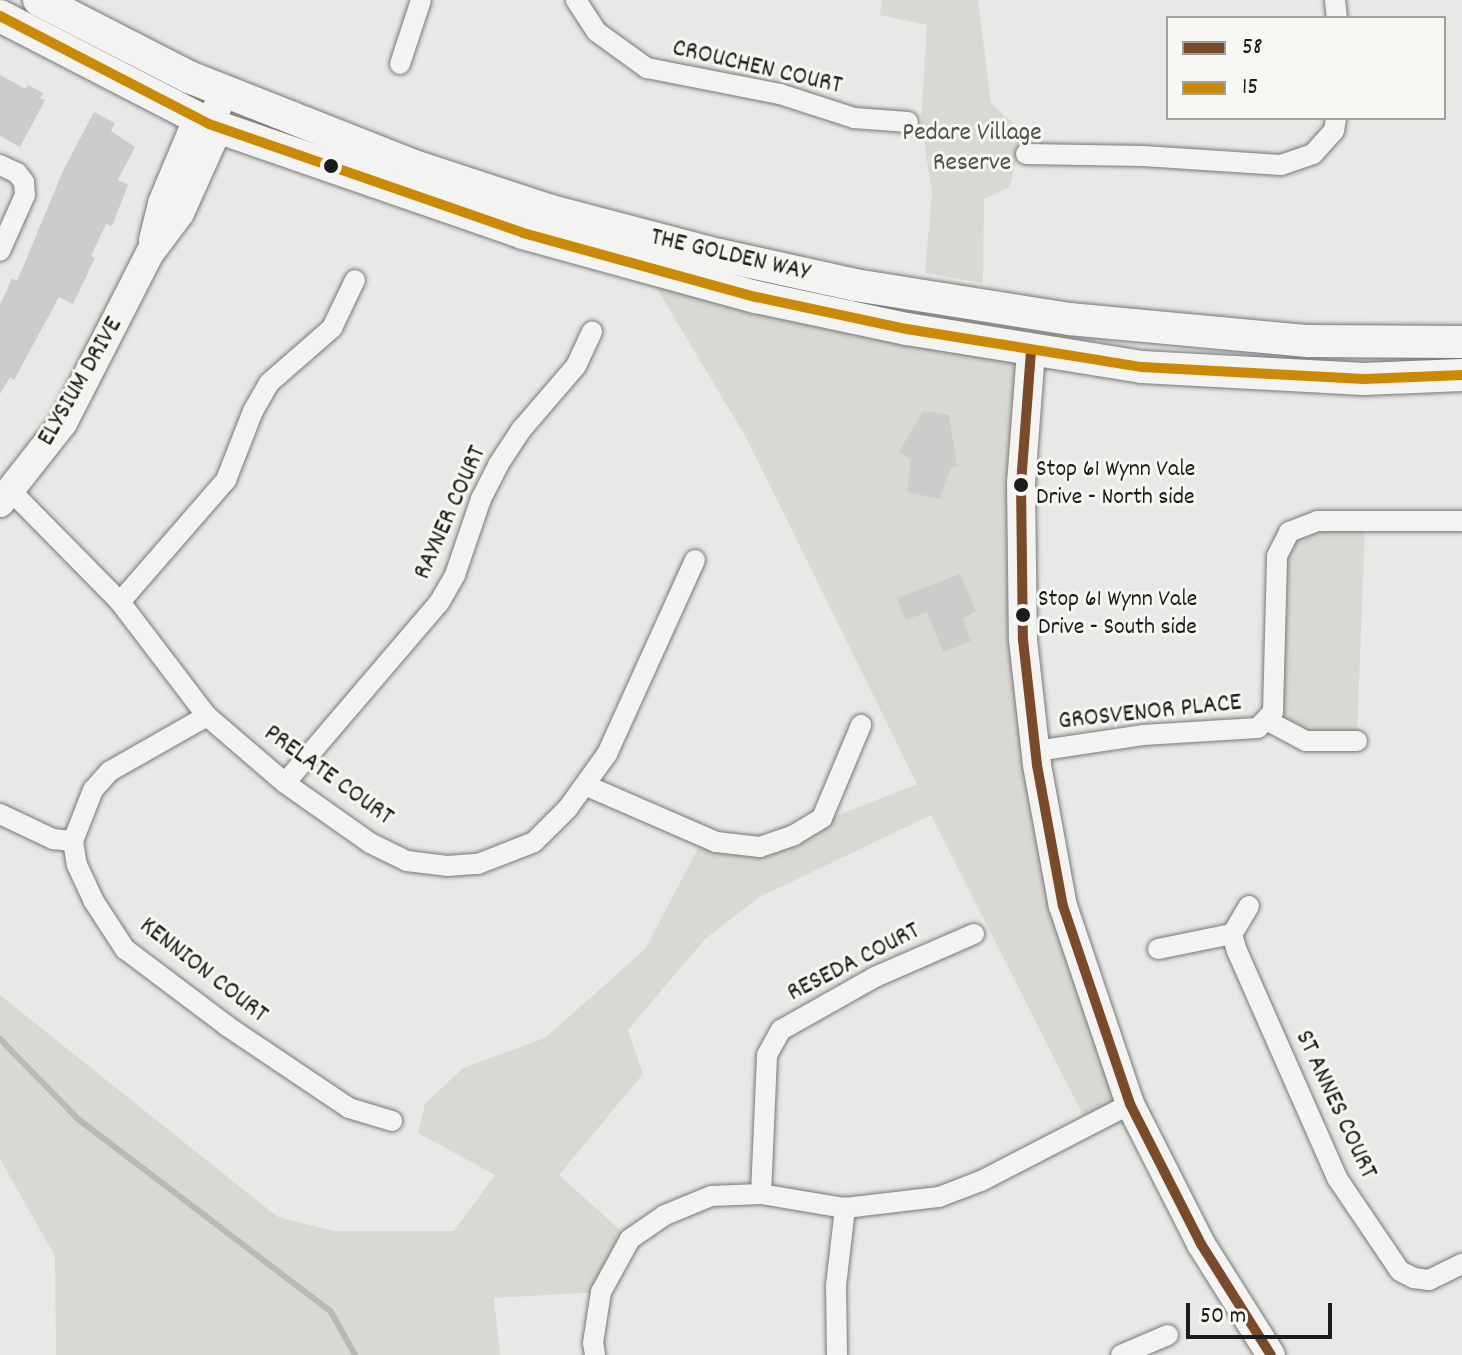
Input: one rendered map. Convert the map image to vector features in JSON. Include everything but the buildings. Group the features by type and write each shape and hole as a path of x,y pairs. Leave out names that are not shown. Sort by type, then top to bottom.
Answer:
{"main road":[{"name":"THE GOLDEN WAY","path":"39,0 189,77 414,166 551,211 800,273 996,310 1069,319 1308,341 1462,342"},
{"name":"THE GOLDEN WAY","path":"0,16 209,124 456,211 609,258 832,314 1031,351 1216,373 1364,379 1462,375"},
{"name":"ELYSIUM DRIVE","path":"6,497 63,423 150,253 162,203 191,134 209,124 225,91"},
{"path":"996,310 1031,351"},
{"path":"1069,319 1048,332 1031,351 1021,483 1023,640 1049,839 1069,927 1130,1104 1201,1244 1271,1355"}],"street":[{"path":"400,64 421,0"},
{"name":"CROUCHEN COURT","path":"576,0 597,32 647,68 780,94 854,118 908,122"},
{"path":"1026,154 1143,156 1281,165 1313,154 1334,131 1336,120"},
{"path":"0,165 17,173 24,182 25,195 0,251"},
{"path":"120,602 226,480 253,411 269,383 332,328 355,280"},
{"name":"RAYNER COURT","path":"285,783 439,603 455,575 481,499 498,465 521,430 576,366 592,331"},
{"name":"PRELATE COURT","path":"6,497 120,602 207,716 285,783 370,843 407,861 447,866 478,864 534,842 552,827 607,754 695,560"},
{"name":"GROSVENOR PLACE","path":"1036,751 1143,735 1258,728 1268,721 1273,712 1277,556 1289,532 1317,521 1462,521"},
{"path":"0,814 53,839 73,841 93,790 110,771 207,716"},
{"name":"GROSVENOR PLACE","path":"1268,721 1306,741 1357,741"},
{"path":"585,785 716,842 760,847 794,835 822,818 861,725"},
{"name":"KENNION COURT","path":"73,841 77,865 93,900 125,949 227,1026 349,1108 392,1121"},
{"path":"1158,949 1232,934 1249,906"},
{"name":"RESEDA COURT","path":"761,1194 767,1055 781,1030 875,977 974,934"},
{"name":"ST ANNES COURT","path":"1232,934 1328,1161 1391,1261 1410,1277 1429,1280 1462,1264"},
{"path":"595,1355 593,1343 601,1292 630,1239 665,1215 711,1196 761,1194 845,1208 939,1197 981,1181 1130,1104"},
{"path":"837,1355 836,1286 845,1208"},
{"path":"1121,1355 1168,1335"}],"shaded area":[{"name":"Pedare Village Reserve","path":"882,0 978,0 991,103 1022,132 1010,187 984,199 983,283 925,273 932,193 921,122 927,25 880,15"},
{"path":"644,267 1031,351 1037,765 1130,1104 1088,1125 931,815 758,898 705,939 628,1030 643,1074 559,1175 630,1239 601,1292 494,1298 500,1355 56,1355 55,1256 0,1159 0,995 278,1217 334,1231 454,1231 495,1175 418,1133 425,1104 463,1068 545,1038 645,949 704,837 760,846 917,784 747,439"},
{"path":"1365,521 1357,741 1298,739 1273,712 1289,532"}],"waterway":[{"path":"0,1039 78,1119 331,1312 355,1355"}],"transit line":[{"name":"15","path":"0,16 209,124 523,233 756,297 907,329 1142,367 1364,379 1462,375"},
{"name":"58","path":"1031,351 1021,483 1023,640 1037,765 1063,906 1130,1104 1201,1244 1271,1355"}],"place":[{"name":"Stop 61 Wynn Vale Drive - North side","path":"1021,485"},
{"name":"Stop 61 Wynn Vale Drive - South side","path":"1023,615"}]}
